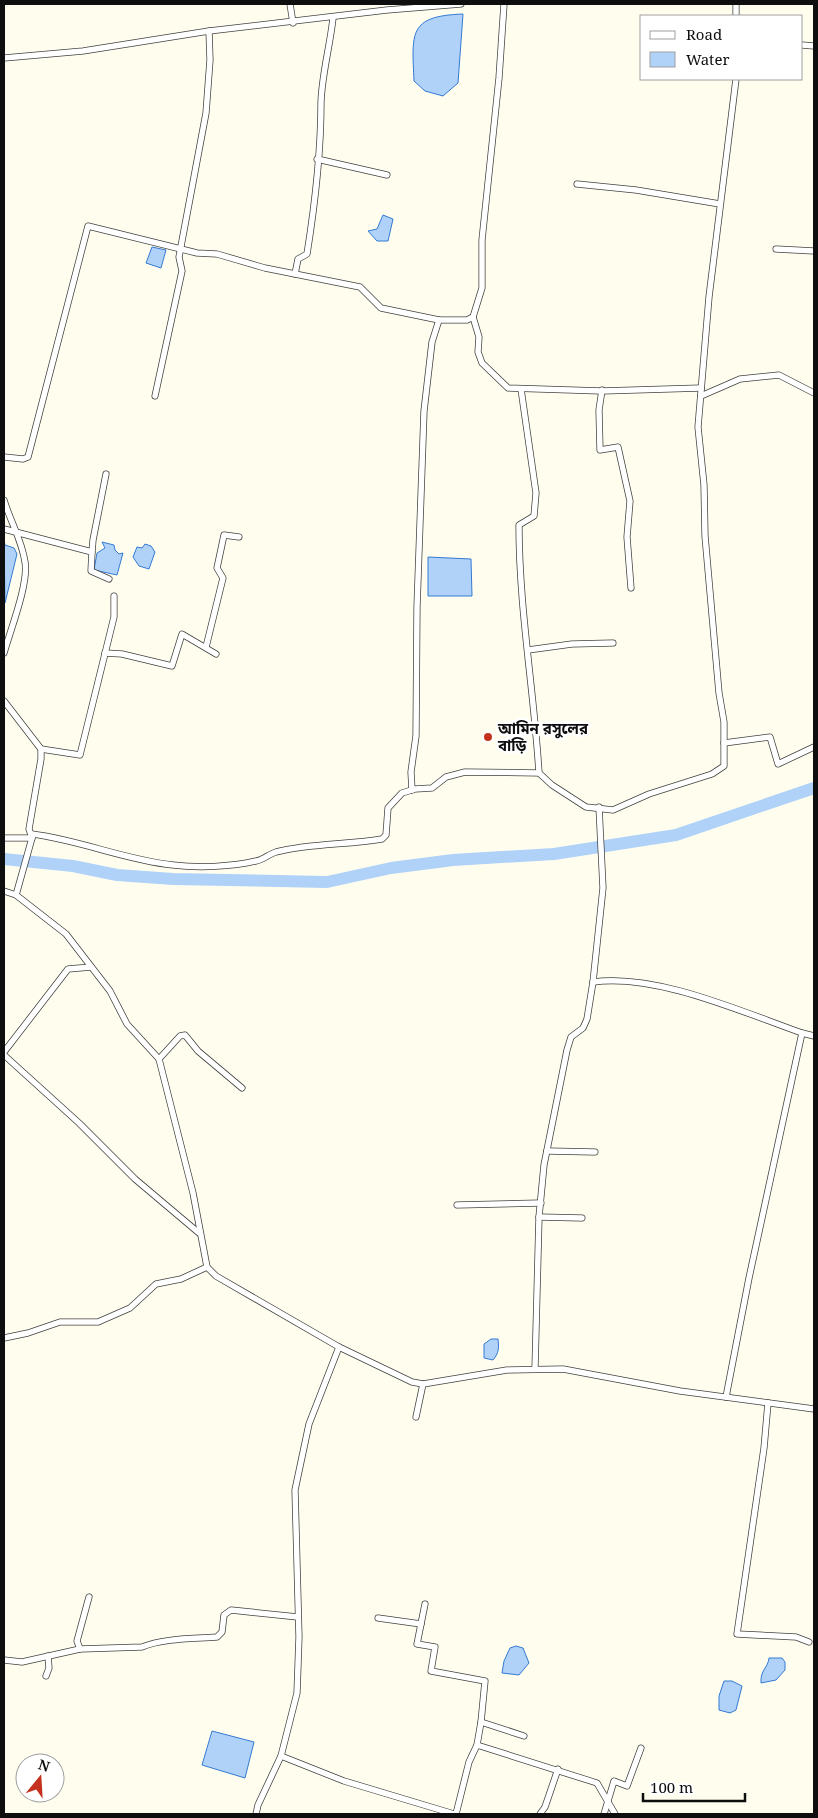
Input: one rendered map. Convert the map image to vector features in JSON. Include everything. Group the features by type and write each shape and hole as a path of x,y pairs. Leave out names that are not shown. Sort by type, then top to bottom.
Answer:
{"street":[{"path":"290,4 293,23"},
{"path":"4,58 93,50 209,32 333,18 388,7 461,4"},
{"path":"504,4 500,78 482,240 482,288 473,317 479,337 478,352 482,363 508,388 602,390 701,388"},
{"path":"295,274 298,259 307,254 317,190 317,159 323,116 323,84 333,18"},
{"path":"155,396 182,271 179,257 206,113 210,60 209,32"},
{"path":"16,895 32,834 59,838 124,856 174,866 238,864 258,861 275,852 382,839 386,835 388,808 402,793 432,788 446,777 465,772 540,774 552,785 586,807 613,810 649,794 712,774 724,766 724,722 719,693 703,510 704,485 698,427 720,204 734,109 736,80"},
{"path":"317,159 387,175"},
{"path":"577,184 641,190 720,204"},
{"path":"4,457 28,458 88,226 198,253 218,254 265,268 360,287 381,308 439,320 466,320 473,317"},
{"path":"776,249 814,251"},
{"path":"412,790 411,772 416,736 416,624 424,412 432,342 439,320"},
{"path":"701,396 740,379 754,376 779,375 814,392"},
{"path":"521,389 536,493 534,516 519,525 520,584 540,774"},
{"path":"602,390 599,410 600,450 618,447 630,501 627,537 631,588"},
{"path":"106,474 92,540 91,571 109,580"},
{"path":"4,500 26,565 17,609 4,653"},
{"path":"4,529 17,534 92,552"},
{"path":"206,647 223,578 217,568 224,535 239,537"},
{"path":"41,749 80,755 114,617 114,596"},
{"path":"106,653 122,654 172,666 182,634 216,654"},
{"path":"528,650 572,644 613,643"},
{"path":"4,701 41,749 29,829 32,838"},
{"path":"724,743 770,737 778,764 814,747"},
{"path":"536,1368 539,1217 547,1151 567,1050 571,1037 583,1028 587,1019 593,982 602,888 599,807"},
{"path":"4,838 32,838"},
{"path":"4,891 16,895 66,934 110,992 127,1024 159,1059 192,1193 207,1267 216,1276 339,1347 412,1382 423,1384 507,1370 563,1369 726,1397 814,1409"},
{"path":"92,967 68,969 4,1053 79,1123 135,1179 199,1233"},
{"path":"593,982 611,979 625,980 672,990 814,1036"},
{"path":"726,1397 749,1278 802,1033"},
{"path":"159,1059 180,1036 185,1035 204,1057 242,1088"},
{"path":"547,1151 595,1152"},
{"path":"457,1205 541,1204"},
{"path":"539,1217 582,1218"},
{"path":"4,1338 28,1333 60,1322 98,1322 130,1308 156,1284 182,1279 207,1267"},
{"path":"256,1814 258,1805 281,1756 297,1693 299,1673 295,1490 309,1424 339,1347"},
{"path":"416,1417 423,1384"},
{"path":"768,1403 764,1448 737,1634 796,1637 809,1642"},
{"path":"80,1649 77,1641 89,1597"},
{"path":"281,1756 344,1782 455,1814 469,1762 477,1745 485,1681 432,1671 435,1647 417,1644 425,1604"},
{"path":"4,1660 22,1662 80,1649 142,1647 152,1643 176,1641 192,1637 217,1638 222,1632 224,1614 231,1610 298,1617"},
{"path":"378,1618 421,1624"},
{"path":"46,1676 49,1668 48,1656"},
{"path":"481,1722 524,1736"},
{"path":"477,1745 558,1769 597,1783 615,1814"},
{"path":"604,1814 614,1781 627,1786 641,1748"},
{"path":"540,1814 546,1807 558,1769"}],"water":[{"path":"463,14 458,83 443,96 425,91 414,81 413,51 417,30 423,23 432,19 445,15"},
{"path":"383,215 393,219 388,241 377,241 368,231 377,229"},
{"path":"152,247 166,250 161,268 146,263"},
{"path":"4,540 5,545 14,548 17,554 5,603"},
{"path":"102,542 114,545 115,550 119,554 123,553 117,575 94,570 97,553 105,548"},
{"path":"145,544 151,546 155,552 149,569 139,566 133,557 137,547 142,548"},
{"path":"428,557 471,559 472,596 428,596"},
{"path":"491,1339 498,1339 497,1353 493,1360 484,1358 484,1344"},
{"path":"516,1646 523,1648 529,1663 519,1675 502,1673 504,1661 510,1648"},
{"path":"769,1658 782,1658 785,1662 785,1670 776,1680 761,1683 762,1675"},
{"path":"724,1681 732,1681 742,1686 736,1710 730,1713 719,1710 719,1696"},
{"path":"212,1731 254,1742 245,1778 202,1765"}],"waterway":[{"path":"4,859 73,866 117,875 173,879 327,882 391,868 453,860 554,854 676,835 814,788"}],"place":[{"name":"আমিন রসুলের বাড়ি","path":"488,737"}]}
